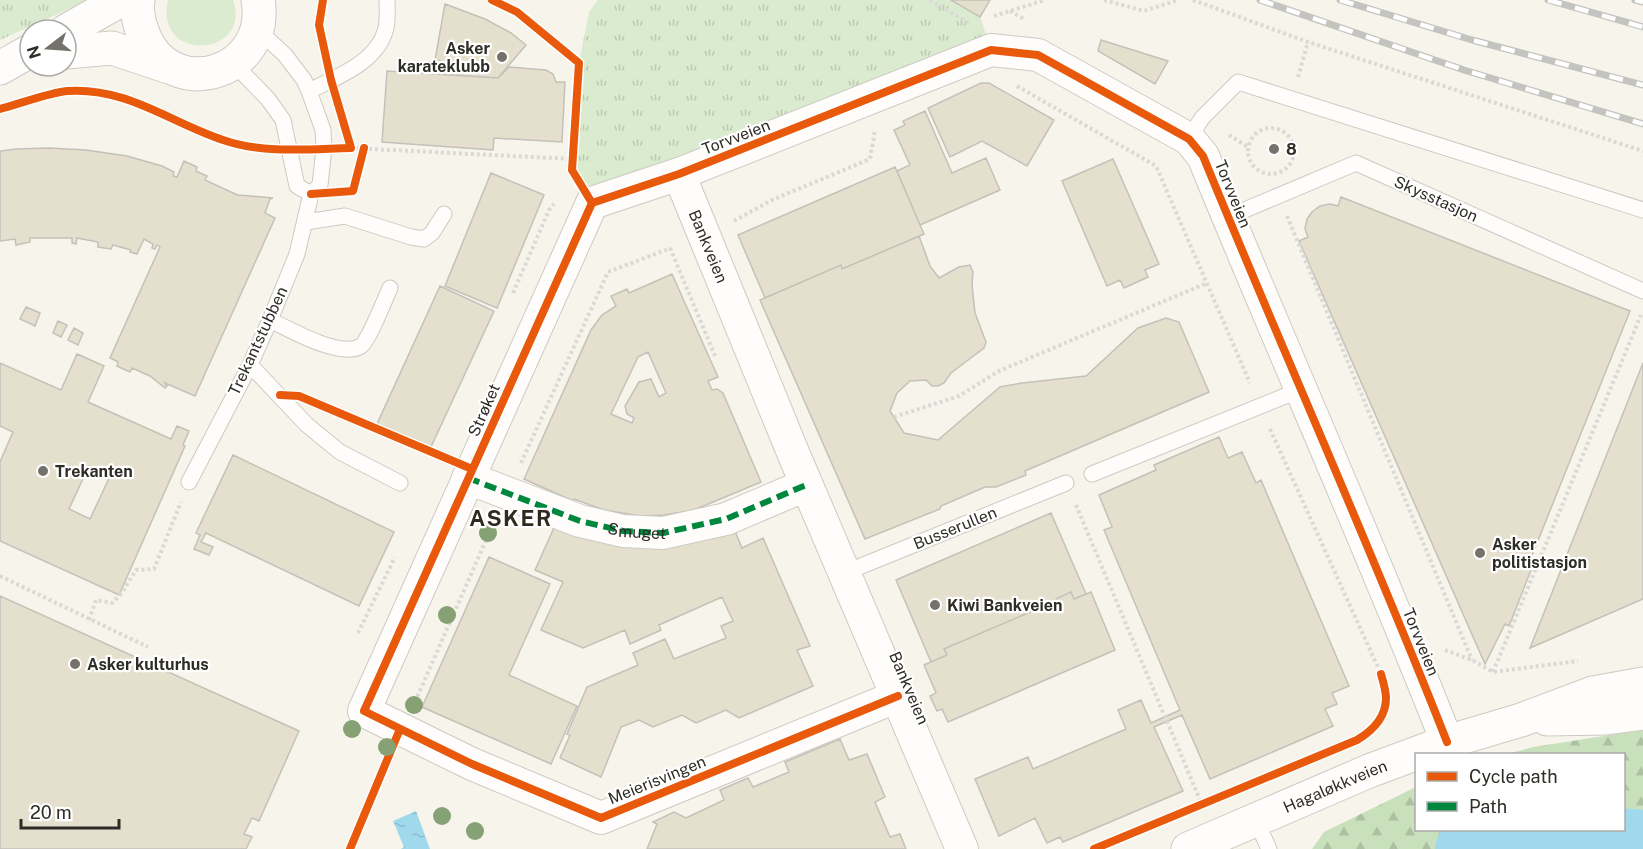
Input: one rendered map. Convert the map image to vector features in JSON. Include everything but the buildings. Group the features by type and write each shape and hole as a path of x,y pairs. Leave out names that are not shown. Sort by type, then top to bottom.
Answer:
{"street":[{"path":"78,24 121,0"},
{"path":"138,0 139,24 149,48 171,67"},
{"path":"78,51 112,48 191,74 220,71 234,64 250,48 258,15 273,0"},
{"name":"Torvveien","path":"679,174 991,50 1038,55 1189,139 1203,156 1415,660 1447,742"},
{"path":"592,203 679,174"},
{"name":"Bankveien","path":"679,174 806,485 962,849"},
{"name":"Strøket","path":"364,711 592,203"},
{"name":"Smuget","path":"468,478 580,521 623,531 663,532 726,519 806,485"},
{"name":"Hagaløkkveien","path":"1417,753 1521,720 1593,693 1643,684"},
{"name":"Meierisvingen","path":"364,711 472,764 601,818 898,696"},
{"name":"Hagaløkkveien","path":"1521,720 1606,718 1643,713"},
{"name":"Hagaløkkveien","path":"1188,849 1369,771 1415,754"}],"lane":[{"path":"309,91 371,55 381,42 387,26 387,0"},
{"name":"Trekantstubben","path":"189,482 250,365 270,320 297,255 311,194 320,184 324,148 323,130 309,91 304,80 258,15"},
{"path":"234,64 268,99 283,120 297,186 311,194"},
{"path":"1189,139 1202,118 1238,82 1643,210"},
{"name":"Skysstasjon","path":"1228,217 1356,163 1643,291"},
{"path":"306,222 345,216 424,239 432,233 444,214"},
{"path":"270,320 332,347 351,349 362,346 390,288"},
{"path":"250,365 307,425 340,452 400,483"},
{"path":"1092,474 1300,390"},
{"name":"Busserullen","path":"844,573 1066,483"},
{"path":"1256,820 1269,849"}],"path":[{"path":"930,0 969,25 980,21"},
{"path":"1022,7 1026,0"},
{"path":"989,17 1045,0"},
{"path":"1104,0 1144,11 1178,0"},
{"path":"1194,0 1308,42 1643,151"},
{"path":"1016,86 1156,166"},
{"path":"1271,128 1280,129 1288,134 1293,141 1294,150 1293,159 1288,167 1272,174 1255,168 1248,153 1250,141 1255,135 1271,128"},
{"path":"725,226 772,200 870,159 876,129"},
{"path":"347,136 347,148 573,159"},
{"path":"361,159 364,148"},
{"path":"573,148 572,170 592,203"},
{"path":"512,296 549,210 556,202"},
{"path":"1293,210 1285,213 1472,660"},
{"path":"894,417 960,396 999,371 1207,283"},
{"path":"1493,672 1643,309"},
{"path":"89,620 96,600 112,603 121,594 136,570 154,569 189,482"},
{"path":"1066,483 1202,805"},
{"path":"358,633 398,550"},
{"path":"0,576 148,647"},
{"path":"1441,648 1472,660 1493,672 1587,660"},
{"path":"1191,809 1213,800"}],"green space":[{"path":"0,0 89,0 49,18 18,18 18,32 0,40"},
{"path":"168,0 233,0 235,19 229,33 218,42 203,45 188,43 175,35 168,21"},
{"path":"598,0 956,0 979,13 991,50 592,203 572,170 579,63 589,12"},
{"path":"1643,730 1643,849 1312,849 1324,832 1415,787 1415,831 1625,831 1625,753 1511,753 1533,747"}],"water":[{"path":"416,811 430,849 401,849 404,847 393,821"}],"waterway":[{"path":"1464,849 1518,831"},
{"path":"1557,831 1643,839"}],"railway":[{"path":"1260,0 1464,70 1643,124"},
{"path":"1340,0 1472,40 1643,85"},
{"path":"1548,0 1643,27"},
{"path":"1635,0 1643,2"}],"marked path":[{"path":"468,478 580,521 623,531 663,533 726,519 806,485"}],"cycle path":[{"path":"0,109 59,92 89,91 128,100 203,133 238,144 286,150 351,148 331,80 319,25 323,0"},
{"path":"492,0 517,12 579,63 572,170 592,203"},
{"path":"898,696 601,818 472,764 364,711 592,203 679,174 991,50 1038,55 1189,139 1203,156 1388,595 1447,742"},
{"path":"311,194 353,191 364,148"},
{"path":"280,395 299,396 472,469"},
{"path":"1094,849 1357,740 1373,728 1384,712 1386,695 1381,674"},
{"path":"350,849 400,729"}],"place":[{"name":"Asker karateklubb","path":"502,57"},
{"name":"8","path":"1274,149"},
{"name":"Trekanten","path":"43,471"},
{"name":"Asker politistasjon","path":"1480,553"},
{"name":"Kiwi Bankveien","path":"935,605"},
{"name":"Asker kulturhus","path":"75,664"}],"district":[{"name":"ASKER","path":"511,518"}]}
